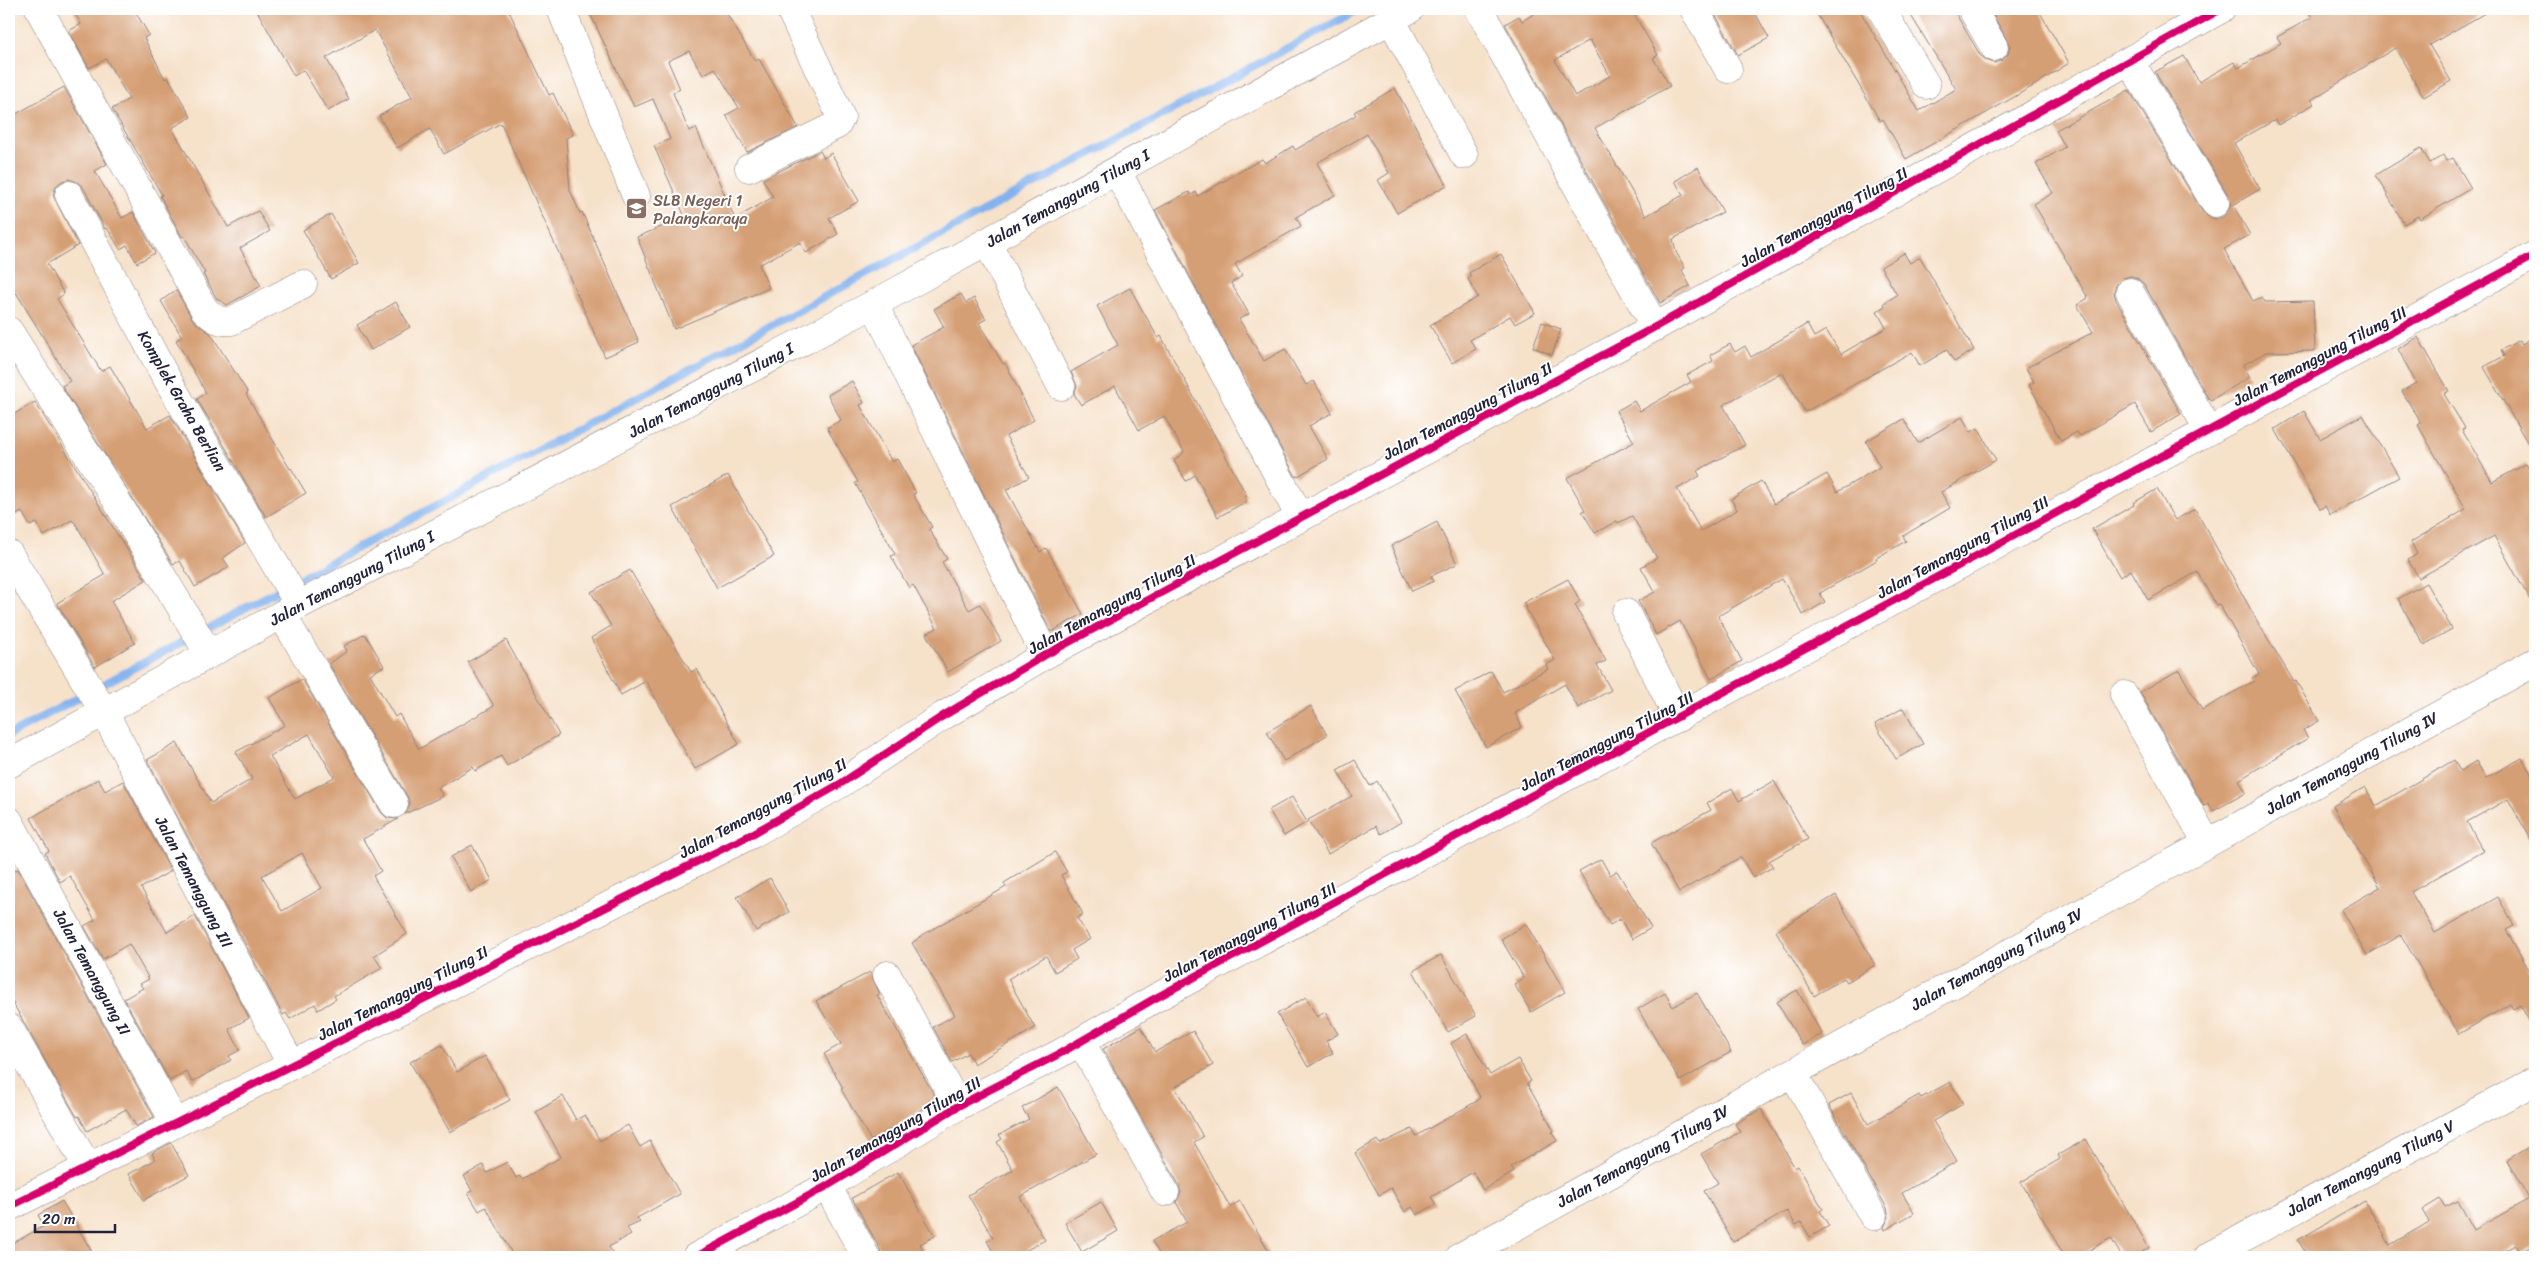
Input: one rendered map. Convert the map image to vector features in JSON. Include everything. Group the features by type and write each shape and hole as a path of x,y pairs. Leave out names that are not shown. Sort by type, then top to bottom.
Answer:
{"street":[{"path":"39,9 204,309 215,319 230,321 303,284"},
{"path":"561,9 636,196"},
{"path":"749,168 837,125 841,117 790,9"},
{"path":"1479,9 1655,327"},
{"path":"1694,9 1728,69"},
{"path":"1881,9 1926,85"},
{"path":"1972,9 1994,47"},
{"name":"Jalan Temanggung Tilung II","path":"9,1207 752,834 840,784 943,716 1045,655 1655,327 2221,9"},
{"path":"1400,14 1464,155"},
{"name":"Jalan Temanggung Tilung I","path":"9,764 95,698 200,640 874,304 1400,14"},
{"path":"2130,61 2216,203"},
{"path":"1117,171 1300,517"},
{"name":"Komplek Graha Berlian","path":"69,195 163,372 288,596 394,804"},
{"path":"988,242 1061,386"},
{"name":"Jalan Temanggung Tilung III","path":"696,1257 827,1186 958,1106 1081,1042 1152,1000 2535,255"},
{"path":"2130,292 2209,431"},
{"path":"874,304 1045,655"},
{"path":"9,331 115,498 200,640"},
{"name":"Jalan Temanggung III","path":"9,554 95,698 291,1064"},
{"path":"1626,613 1678,718"},
{"name":"Jalan Temanggung Tilung IV","path":"1465,1256 2535,662"},
{"path":"2124,695 2207,843"},
{"name":"Jalan Temanggung II","path":"9,821 174,1123"},
{"path":"887,975 958,1106"},
{"path":"9,1028 88,1168"},
{"path":"1081,1042 1165,1192"},
{"path":"1793,1073 1873,1216"},
{"name":"Jalan Temanggung Tilung V","path":"2207,1257 2535,1081"},
{"path":"827,1186 866,1257"}],"building":[{"path":"72,9 134,9 149,35 144,38 165,79 168,77 191,117 172,128 228,227 258,211 270,231 240,248 261,286 227,305 217,299 203,274 205,273 184,236 182,237 160,196 162,195 112,109 129,99 106,59 89,68 69,31 81,24"},
{"path":"256,9 508,9 549,95 553,93 573,135 566,138 570,190 580,213 582,212 639,342 605,357 501,123 444,154 430,129 397,148 379,116 412,97 375,30 326,58 349,99 328,111 303,70 294,76"},
{"path":"588,9 724,9 755,61 759,59 798,127 747,152 726,115 739,108 715,68 703,75 689,51 668,61 680,89 673,93 689,131 696,128 735,219 773,197 763,179 820,151 824,158 831,153 859,201 829,218 838,234 806,253 800,242 759,265 769,288 674,329 637,237 685,217 654,146 670,139 653,99 634,107"},
{"path":"1542,9 1631,9 1658,55 1653,58 1670,86 1595,128 1646,216 1683,195 1675,181 1698,167 1723,212 1673,239 1676,252 1685,268 1682,270 1690,286 1660,303 1505,24 1519,16 1522,21","holes":["1590,40 1610,76 1575,96 1555,60"]},
{"path":"1712,9 1753,9 1769,38 1738,55"},
{"path":"1814,9 1859,9 1919,111 1956,89 1907,9 1953,9 1980,55 1994,63 2002,60 2008,54 2010,46 1992,13 2000,9 2038,9 2069,63 2035,85 1906,159 1883,119 1880,121"},
{"path":"2307,9 2492,9 2429,45 2451,81 2424,97 2395,48 2311,100 2314,104 2278,125 2275,120 2234,143 2260,189 2233,205 2250,235 2224,249 2253,301 2262,297 2265,302 2313,301 2315,351 2266,352 2243,365 2250,377 2211,400 2208,398 2144,284 2131,276 2123,278 2116,285 2114,292 2116,300 2181,414 2151,432 2135,404 2080,436 2077,432 2061,441 2029,385 2034,382 2026,368 2093,332 2077,305 2088,298 2034,204 2053,193 2036,164 2065,147 2056,130 2129,90 2202,211 2208,217 2216,219 2223,217 2229,210 2231,202 2228,195 2155,72 2184,56 2199,82 2234,62 2238,68 2281,43 2277,37 2312,17"},
{"path":"64,87 107,164 95,171 122,218 133,212 155,253 137,263 127,245 120,249 107,228 105,229 83,187 69,179 62,181 56,186 53,195 78,245 47,264 64,294 57,299 101,371 110,366 147,428 170,415 245,543 223,558 229,567 195,587 180,561 173,564 62,386 70,381 9,281 9,118"},
{"path":"1395,88 1447,185 1397,213 1378,180 1389,173 1367,134 1317,163 1335,195 1296,217 1301,226 1235,264 1242,276 1231,283 1249,314 1239,319 1264,361 1285,349 1306,385 1314,381 1332,413 1309,426 1328,459 1296,477 1155,210 1189,192 1191,195 1196,192 1198,196 1262,159 1265,163 1293,146 1295,150 1356,115 1354,112"},
{"path":"2421,148 2430,163 2444,155 2447,161 2453,158 2471,188 2420,219 2418,216 2404,224 2376,175"},
{"path":"331,214 359,263 331,279 303,230"},
{"path":"1904,253 1910,263 1920,257 1974,350 1954,362 1947,350 1920,366 1912,352 1805,412 1782,372 1723,405 1745,445 1697,471 1700,476 1677,489 1701,531 1737,510 1731,499 1761,481 1774,504 1827,474 1837,492 1880,467 1866,441 1904,419 1918,443 1962,417 1971,432 1978,428 1996,460 1941,492 1950,508 1903,536 1906,541 1876,558 1877,560 1820,593 1825,602 1803,615 1782,579 1718,616 1742,661 1711,679 1680,621 1656,635 1638,601 1655,592 1641,567 1657,558 1632,516 1618,523 1617,521 1595,533 1582,511 1585,510 1567,478 1634,442 1616,411 1634,401 1640,411 1691,382 1687,375 1713,361 1710,355 1730,344 1735,352 1745,346 1751,357 1807,324 1814,337 1826,330 1841,354 1886,328 1877,311 1885,306 1884,303 1897,295 1881,267"},
{"path":"1501,254 1535,313 1515,324 1510,316 1470,340 1476,349 1452,363 1430,325 1478,297 1468,279 1471,277 1469,273"},
{"path":"1130,288 1158,338 1161,336 1247,496 1244,497 1247,501 1218,517 1195,475 1186,481 1174,461 1184,452 1164,416 1139,430 1115,386 1081,405 1074,394 1077,386 1071,372 1118,345 1097,306"},
{"path":"176,290 193,320 211,334 248,393 246,394 306,493 266,517 197,399 206,393 176,340 182,337 161,301"},
{"path":"961,294 966,303 974,298 986,319 979,323 1003,364 1005,363 1034,420 1006,436 1029,477 1006,490 1040,552 1046,548 1083,614 1051,632 911,345 944,327 934,309"},
{"path":"396,302 410,327 371,350 357,325"},
{"path":"1542,322 1561,329 1552,355 1533,347"},
{"path":"2535,336 2535,456 2484,367 2504,356 2501,350 2520,340 2522,344"},
{"path":"2418,337 2449,391 2444,394 2465,428 2462,430 2492,482 2526,464 2535,480 2535,609 2494,536 2419,578 2408,560 2417,554 2411,542 2466,509 2418,425 2421,423 2402,391 2416,383 2398,349"},
{"path":"852,381 864,403 860,405 892,462 897,459 916,493 913,494 932,527 929,529 947,559 942,562 969,610 980,604 1001,641 948,672 926,634 937,628 913,585 909,588 891,556 895,554 855,483 858,482 827,428 841,420 828,395"},
{"path":"35,402 146,580 111,601 135,643 95,667 57,603 105,575 76,524 72,520 44,536 37,523 30,526 22,512 9,519 9,417"},
{"path":"2304,411 2320,439 2363,415 2399,477 2330,515 2325,506 2320,509 2275,429"},
{"path":"728,475 774,556 717,588 672,507"},
{"path":"2157,489 2175,520 2195,509 2256,619 2319,721 2303,730 2308,738 2239,780 2246,793 2213,811 2208,803 2204,806 2140,692 2179,670 2202,710 2254,681 2252,678 2259,674 2219,604 2216,605 2197,572 2148,600 2131,570 2120,577 2092,529 2134,505 2133,503"},
{"path":"1437,522 1457,564 1431,576 1434,581 1412,591 1391,546"},
{"path":"630,570 691,672 697,669 739,744 695,769 646,681 621,695 591,638 611,626 591,592"},
{"path":"1568,579 1580,601 1575,605 1606,661 1597,665 1611,690 1578,708 1565,684 1515,713 1522,727 1486,747 1455,691 1491,671 1503,692 1548,669 1546,665 1555,660 1523,603"},
{"path":"2426,583 2452,629 2424,645 2398,599"},
{"path":"365,634 384,666 370,674 395,717 399,714 419,749 494,706 468,662 506,640 559,735 507,766 501,756 475,771 473,767 438,788 443,796 405,814 410,804 407,796 329,664 347,651 344,646"},
{"path":"302,679 381,812 387,818 398,819 363,839 381,871 373,876 407,934 374,956 382,968 334,996 336,999 318,1010 315,1004 290,1019 286,1013 283,1015 147,760 177,743 211,803 252,779 236,752 285,725 269,698","holes":["309,734 334,777 295,799 270,756","302,853 322,888 282,911 262,876"]},
{"path":"1311,706 1327,735 1284,761 1267,732"},
{"path":"1903,708 1923,744 1896,759 1875,724"},
{"path":"2522,758 2535,781 2535,847 2508,799 2467,822 2483,851 2411,892 2435,933 2498,897 2514,926 2506,930 2535,980 2535,1031 2520,1005 2513,1009 2510,1004 2459,1034 2401,935 2367,955 2341,910 2380,887 2333,806 2365,787 2376,806 2454,760 2460,771 2476,761 2486,778"},
{"path":"1355,760 1370,786 1377,781 1401,822 1381,834 1376,826 1328,854 1308,820 1352,796 1337,770"},
{"path":"98,779 105,791 123,781 171,871 141,888 167,932 195,916 249,1018 229,1029 240,1050 229,1056 231,1060 192,1082 186,1071 170,1081 124,999 143,988 140,984 149,979 129,944 103,959 84,926 95,920 70,876 60,882 45,853 49,851 31,818"},
{"path":"1774,781 1808,839 1769,861 1773,867 1753,878 1741,857 1679,892 1651,843 1711,810 1707,803 1732,788 1739,801"},
{"path":"1292,797 1307,822 1284,836 1269,810"},
{"path":"472,845 492,880 471,892 451,857"},
{"path":"1055,852 1067,872 1061,875 1083,914 1077,918 1090,939 1072,950 1077,959 1055,972 1046,956 1008,979 1035,1028 974,1064 968,1053 952,1062 933,1027 955,1015 912,943 924,934 1006,887 1004,883"},
{"path":"1601,859 1610,875 1617,871 1651,928 1632,939 1620,919 1610,925 1579,871"},
{"path":"18,869 154,1117 136,1126 126,1109 87,1131 79,1116 77,1117 9,996 9,874"},
{"path":"770,878 789,912 756,931 737,897"},
{"path":"1836,895 1875,965 1847,982 1844,978 1814,996 1776,931"},
{"path":"1526,924 1565,992 1531,1012 1514,984 1524,978 1501,939"},
{"path":"1441,955 1476,1016 1448,1032 1413,971"},
{"path":"870,972 880,994 877,995 937,1100 871,1141 841,1089 843,1088 824,1054 841,1044 816,1001"},
{"path":"1797,990 1822,1034 1802,1045 1777,1002"},
{"path":"1665,993 1673,1007 1697,993 1731,1052 1680,1081 1638,1009"},
{"path":"1306,997 1317,1017 1325,1012 1338,1034 1326,1041 1333,1053 1308,1067 1277,1014"},
{"path":"1141,1027 1155,1052 1193,1031 1213,1065 1175,1087 1203,1137 1194,1142 1230,1207 1240,1201 1272,1257 1161,1257 1152,1241 1187,1222 1176,1202 1181,1193 1179,1185 1103,1049"},
{"path":"1467,1034 1490,1075 1518,1059 1531,1081 1527,1083 1554,1131 1552,1132 1557,1141 1511,1167 1514,1172 1483,1190 1473,1172 1431,1197 1436,1204 1417,1215 1412,1207 1405,1212 1391,1188 1379,1195 1355,1153 1377,1140 1380,1144 1412,1129 1416,1136 1477,1101 1480,1097 1451,1043"},
{"path":"442,1045 457,1072 485,1056 510,1100 450,1132 410,1062"},
{"path":"1950,1082 1963,1104 1933,1121 1957,1161 1902,1193 1914,1213 1885,1230 1884,1227 1889,1217 1887,1208 1829,1105 1851,1093 1868,1124 1919,1095 1921,1098"},
{"path":"1058,1087 1096,1154 1020,1197 1045,1240 1014,1257 996,1257 987,1241 993,1238 968,1195 1013,1170 997,1142 1002,1139 999,1135 1029,1119 1022,1108"},
{"path":"563,1096 576,1120 585,1115 600,1141 628,1125 640,1147 650,1141 680,1194 637,1218 640,1222 627,1228 631,1234 609,1247 615,1257 514,1257 486,1207 479,1211 468,1193 472,1191 464,1176 483,1165 487,1173 507,1162 516,1178 519,1176 522,1179 561,1157 536,1112"},
{"path":"1761,1109 1795,1168 1798,1166 1823,1209 1820,1211 1829,1226 1810,1237 1801,1222 1796,1225 1787,1211 1733,1242 1704,1191 1718,1183 1701,1154 1740,1132 1735,1124"},
{"path":"2086,1139 2149,1248 2134,1257 2122,1257 2111,1238 2077,1257 2065,1257 2021,1182 2060,1159 2058,1155"},
{"path":"171,1143 189,1175 144,1200 129,1174 155,1160 152,1153"},
{"path":"2535,1143 2535,1244 2520,1253 2515,1245 2493,1257 2308,1257 2298,1240 2365,1201 2390,1245 2429,1222 2422,1210 2440,1199 2445,1207 2458,1201 2474,1230 2529,1199 2507,1160"},
{"path":"898,1172 935,1236 920,1244 927,1257 882,1257 880,1249 852,1198"},
{"path":"62,1201 95,1257 9,1257 9,1245 44,1226 38,1215"},
{"path":"1101,1202 1118,1231 1082,1252 1065,1223"}],"waterway":[{"path":"9,735 1360,9"}],"cycle path":[{"path":"9,1207 752,834 840,784 943,716 1045,655 1655,327 2221,9"},
{"path":"696,1257 827,1186 958,1106 1059,1054 1152,1000 2535,255"}],"place":[{"name":"SLB Negeri 1 Palangkaraya","path":"637,209"}]}
